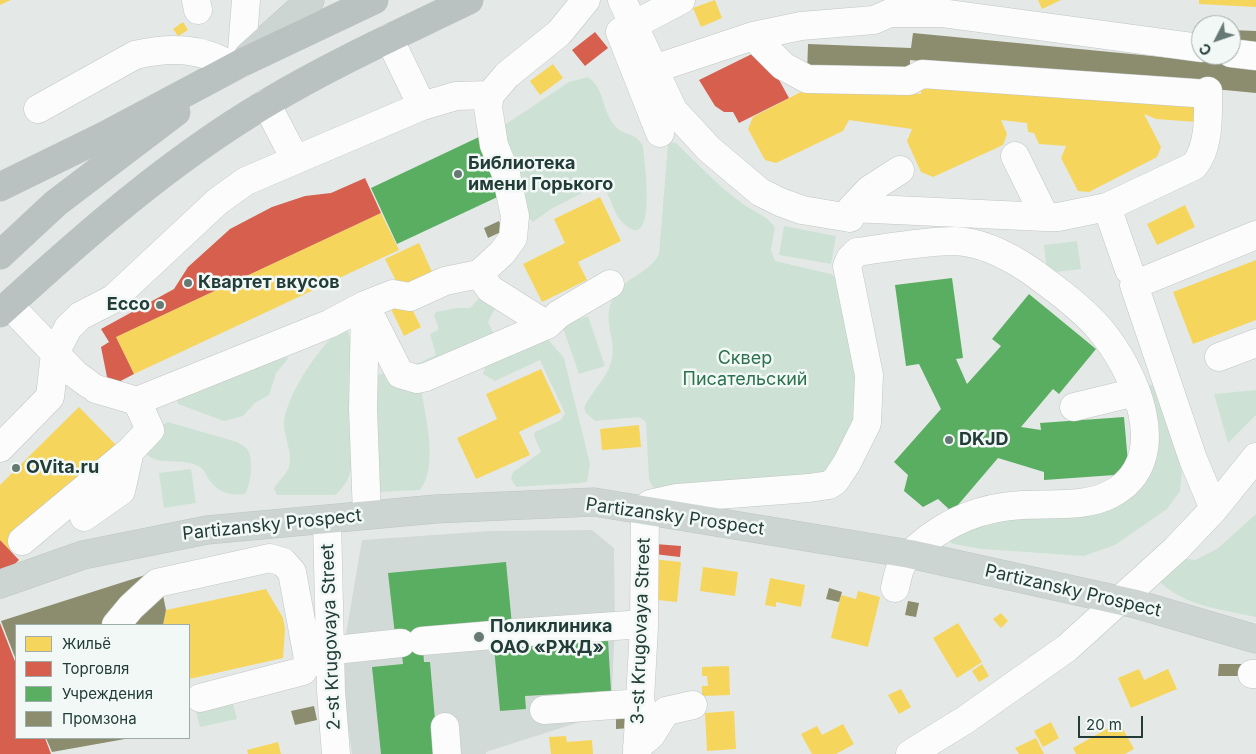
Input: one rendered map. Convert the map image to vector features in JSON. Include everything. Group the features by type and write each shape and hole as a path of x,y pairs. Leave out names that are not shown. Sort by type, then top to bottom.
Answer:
{"highway":[{"path":"0,187 104,136 237,65 374,0"},
{"path":"4,309 79,242 178,162 266,103 389,38 469,0"},
{"path":"0,255 56,203 237,65"}],"main road":[{"path":"237,65 310,0"},
{"name":"Partizansky Prospect","path":"0,584 83,555 164,537 207,530 436,509 594,502 910,554 1127,602 1256,639"}],"street":[{"path":"38,109 135,55 148,52 170,50 203,52 237,65 246,0"},
{"path":"4,309 55,353 75,374 93,387 137,401 329,324 365,305 393,294 410,297 445,280 479,274 502,253 513,238 515,216 506,174 494,145 488,107 490,95 507,75 559,33 586,0"},
{"path":"622,0 673,110 709,149 760,192 780,202 821,214 850,218 852,208 869,190 900,170"},
{"path":"660,133 620,36 622,30 681,0"},
{"path":"654,69 753,36 801,26 874,20 890,13 941,13 1191,47"},
{"path":"753,36 783,66 807,79 909,81 922,74 1208,93 1208,124 1201,158 1194,166 1107,208 1058,217 852,208"},
{"path":"389,38 422,106"},
{"path":"1241,54 1256,56"},
{"path":"0,448 50,396 55,353 68,328 80,316 113,298 218,201 246,181 422,106 456,96 490,95"},
{"path":"266,103 294,159"},
{"path":"1015,156 1045,217"},
{"path":"1107,208 1129,270"},
{"path":"1214,509 1193,459 1134,285 1256,236"},
{"path":"645,509 650,504 677,498 828,486 835,481 847,463 866,423 869,375 847,266 850,259 857,252 955,241 1007,255 1054,288 1099,328 1125,368 1136,392 1146,434 1143,458 1134,477 1111,494 1084,503 1019,505 979,512 948,524 910,554 901,566 894,588"},
{"path":"479,274 490,289 547,325"},
{"path":"365,305 400,374 416,379 426,377 547,325 559,314 610,284"},
{"path":"365,305 366,516"},
{"path":"1219,357 1256,343"},
{"path":"1074,407 1136,392"},
{"path":"22,542 130,451 150,430 137,401"},
{"path":"1245,479 1230,475 1232,468 1256,442"},
{"path":"84,518 121,491 130,451"},
{"path":"938,754 1042,685 1127,602 1214,509 1245,479 1256,457"},
{"name":"3-st Krugovaya Street","path":"637,750 644,624 645,509"},
{"name":"2-st Krugovaya Street","path":"327,520 328,558 319,652 336,754"},
{"path":"117,624 131,607 157,583 270,558 283,562 328,558"},
{"path":"283,562 292,572 319,652"},
{"path":"910,754 1045,666 1127,602"},
{"path":"200,698 303,671 308,662 319,652 503,634 644,624"},
{"path":"544,710 640,703"},
{"path":"637,750 651,735 666,711 693,705"},
{"path":"445,727 447,754"}],"shaded area":[{"name":"Поликлиника ОАО «РЖД»","path":"592,530 614,548 615,625 611,712 486,752 486,754 352,754 340,669 362,540 491,531"}],"green space":[{"path":"588,77 598,88 615,126 636,138 643,146 647,203 645,218 641,228 634,230 622,222 604,189 600,186 594,187 551,209 533,222 529,218 500,128 569,82"},
{"name":"Cквер Писательский","path":"670,142 676,143 734,197 772,223 775,227 771,250 775,261 831,274 837,278 860,372 859,422 824,480 654,489 649,480 646,422 639,417 595,421 586,413 584,408 604,378 612,358 613,349 609,325 609,309 612,301 617,292 627,282 645,270 659,254 668,144"},
{"path":"784,226 836,236 831,264 779,255"},
{"path":"1077,241 1081,269 1047,273 1044,245"},
{"path":"482,295 496,306 488,322 494,334 425,373 409,364 419,363 436,355 430,334 438,330 434,316 436,312 456,308 470,308"},
{"path":"588,316 605,366 579,374 562,325"},
{"path":"341,329 348,331 351,343 352,467 349,475 344,486 335,495 277,495 274,489 288,470 290,462 284,426 285,415 290,402 304,373 313,360"},
{"path":"546,337 564,358 590,464 587,482 516,487 511,479 513,472 541,452 534,436 535,432 561,420 565,413 540,360 495,381 483,374 486,362"},
{"path":"285,354 288,359 276,373 269,395 255,403 243,416 224,421 178,404 177,400"},
{"path":"383,373 421,388 430,455 426,480 420,490 377,492 376,376"},
{"path":"1153,385 1158,388 1182,472 1180,491 1167,509 1115,545 1084,556 982,549 950,542 951,537 963,527 1118,500 1146,386"},
{"path":"1256,390 1256,415 1228,443 1214,394"},
{"path":"168,422 237,442 246,448 250,457 251,468 249,485 245,494 230,494 221,491 202,469 192,463 158,460 146,454 159,427"},
{"path":"191,469 196,503 164,508 159,473"},
{"path":"1256,514 1256,617 1193,602 1181,597 1161,583 1161,574 1173,557 1195,560 1217,549"},
{"path":"233,703 237,719 200,727 196,712"}],"building: Жильё":[{"path":"0,0 11,0 0,5"},
{"path":"715,0 722,18 701,27 693,8"},
{"path":"1038,0 1061,0 1042,9"},
{"path":"1199,0 1256,0 1256,7 1199,4"},
{"path":"183,22 188,30 178,36 173,29"},
{"path":"553,64 563,78 540,95 530,81"},
{"path":"921,78 1197,100 1196,122 1156,119 1144,114 1161,147 1157,157 1089,192 1078,191 1061,158 1066,146 1039,144 1034,133 1028,132 1027,123 1001,120 1007,134 1003,145 933,177 921,172 907,141 912,129 849,120 843,131 776,163 765,160 748,129 753,117 818,83 921,94"},
{"path":"600,197 621,241 578,262 587,280 542,302 523,264 565,243 554,219"},
{"path":"1185,205 1195,227 1157,245 1147,224"},
{"path":"381,213 399,250 134,374 116,337"},
{"path":"419,243 432,272 399,287 385,259"},
{"path":"1256,260 1256,320 1193,344 1173,292"},
{"path":"407,299 421,327 404,336 390,307"},
{"path":"541,369 561,412 519,432 530,455 476,479 457,438 497,419 486,394"},
{"path":"79,407 117,446 10,551 0,540 0,485"},
{"path":"639,425 641,447 602,450 600,429"},
{"path":"651,559 681,562 677,602 648,599"},
{"path":"703,567 738,572 735,596 700,591"},
{"path":"770,578 805,585 801,607 776,602 776,607 765,605"},
{"path":"266,589 283,618 285,629 283,658 190,679 190,624 163,624 166,610"},
{"path":"124,591 126,600 115,603 112,595"},
{"path":"858,591 880,597 868,647 831,638 841,595 856,599"},
{"path":"1001,613 1008,621 1001,628 993,619"},
{"path":"958,623 982,662 957,678 933,638"},
{"path":"982,664 989,676 979,682 972,671"},
{"path":"729,666 730,695 702,696 702,686 708,686 707,676 702,676 702,667"},
{"path":"1139,669 1144,680 1168,669 1177,689 1131,708 1118,678"},
{"path":"901,689 911,707 899,714 888,695"},
{"path":"734,711 736,749 707,751 705,713"},
{"path":"1051,722 1059,738 1043,747 1034,731"},
{"path":"1119,722 1134,749 1125,754 1076,754 1073,748"},
{"path":"843,724 854,744 836,754 812,754 801,734 817,726 822,735"},
{"path":"566,736 567,742 592,740 593,754 551,754 549,737"},
{"path":"1036,738 1044,754 1019,754 1015,748"},
{"path":"278,742 281,754 248,754 247,750"}],"building: Торговля":[{"path":"595,32 608,48 585,66 572,50"},
{"path":"762,49 789,98 739,123 733,112 724,112 715,106 699,80"},
{"path":"365,178 381,213 116,337 134,374 109,387 101,347 109,342 101,329 174,289 188,267 230,229 272,207 305,196 331,193"},
{"path":"0,540 19,560 0,578"},
{"path":"655,544 681,546 680,557 654,554"},
{"path":"0,623 15,661 15,739 45,739 51,754 0,754"}],"building: Учреждения":[{"path":"479,137 506,193 397,244 371,188"},
{"path":"952,278 963,358 956,359 967,384 1001,346 992,339 1029,294 1096,349 1059,394 1053,389 1021,427 1041,430 1040,423 1124,417 1129,474 1044,480 1044,472 998,458 952,512 938,499 923,507 904,491 908,475 894,462 941,409 919,364 906,366 895,285"},
{"path":"506,562 514,646 608,640 611,691 525,696 526,709 500,711 494,648 422,633 424,662 430,662 438,754 381,754 372,667 403,664 400,635 395,635 388,573"}],"building: Промзона":[{"path":"1241,30 1256,31 1256,49 1241,48"},
{"path":"913,33 1191,60 1191,65 1256,66 1256,93 910,60 910,78 807,74 808,44 911,48"},
{"path":"499,221 503,231 488,238 484,228"},
{"path":"158,571 166,610 163,624 15,624 15,657 1,621"},
{"path":"829,588 842,592 839,602 826,599"},
{"path":"908,601 919,603 916,617 905,615"},
{"path":"1219,664 1244,664 1243,676 1218,676"},
{"path":"314,706 317,720 295,725 291,711"},
{"path":"616,710 629,710 630,728 616,729"},
{"path":"46,739 125,739 52,752"}],"place":[{"name":"Библиотека имени Горького","path":"458,174"},
{"name":"Квартет вкусов","path":"188,283"},
{"name":"Ecco","path":"160,305"},
{"name":"DKJD","path":"949,440"},
{"name":"OVita.ru","path":"16,468"},
{"name":"Поликлиника ОАО «РЖД»","path":"479,637"}]}
